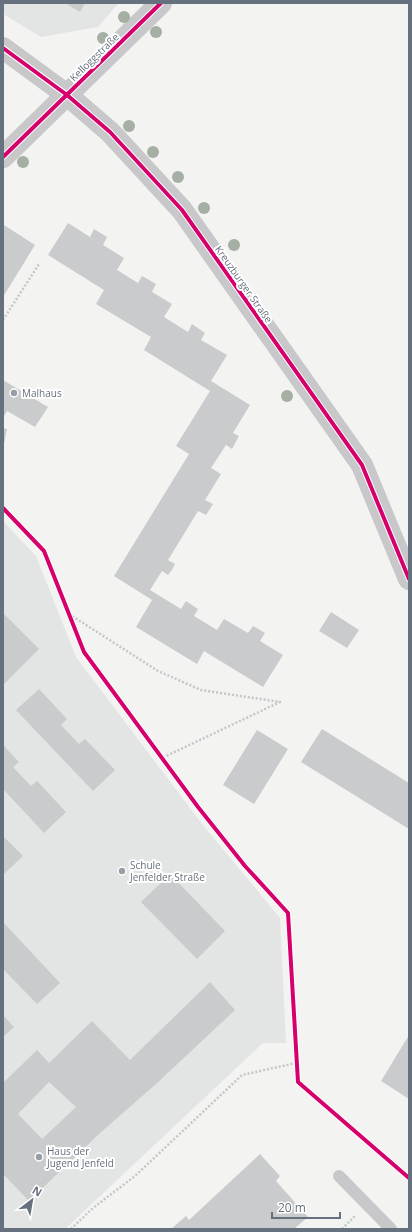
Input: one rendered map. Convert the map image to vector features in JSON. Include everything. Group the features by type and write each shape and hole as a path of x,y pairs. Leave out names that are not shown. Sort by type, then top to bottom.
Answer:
{"street":[{"name":"Kelloggstraße","path":"3,157 161,3"},
{"name":"Kreuzburger Straße","path":"3,48 67,94 110,132 187,217 362,465 409,579"}],"lane":[{"path":"340,1176 391,1229"}],"path":[{"path":"3,320 39,264"},
{"path":"3,508 44,551 84,652 162,758 245,866 288,913 298,1082 409,1178"},
{"path":"69,613 158,671 201,690 280,702 162,758"},
{"path":"70,1229 93,1208 135,1176 242,1075 296,1063"}],"shaded area":[{"path":"3,3 119,3 98,27 41,37 3,14"},
{"name":"Schule Jenfelder Straße","path":"3,521 36,556 76,657 202,824 280,918 286,1043 263,1043 65,1229 3,1229"}],"building":[{"path":"65,3 85,3 80,12"},
{"path":"68,223 90,237 94,229 107,237 103,245 124,258 117,270 138,283 142,276 156,284 152,292 172,304 164,317 188,332 192,324 205,333 201,340 227,355 211,381 250,405 233,433 239,436 232,449 226,445 211,468 221,474 205,500 213,504 206,515 198,511 168,560 175,564 172,570 168,575 162,571 150,590 181,609 186,601 198,609 194,616 217,630 224,619 248,633 253,626 265,633 260,641 283,655 263,687 204,651 197,664 136,627 152,600 114,576 189,454 176,446 210,391 144,350 151,337 96,304 104,290 48,255"},
{"path":"4,225 35,245 3,297 3,227"},
{"name":"Malhaus","path":"3,380 48,407 35,427 7,411 3,418"},
{"path":"3,428 7,429 4,444 3,444"},
{"path":"331,612 359,630 347,648 319,631"},
{"path":"3,613 39,649 3,685"},
{"path":"39,689 67,719 61,725 79,744 85,739 115,770 93,791 16,710"},
{"path":"322,729 409,783 409,829 301,762"},
{"path":"257,730 288,749 254,804 223,785"},
{"path":"3,745 19,762 13,767 31,786 37,781 66,812 44,833 3,789"},
{"path":"3,836 23,856 3,875"},
{"path":"170,874 225,931 197,959 141,902"},
{"path":"3,922 60,983 37,1004 3,969"},
{"path":"210,982 235,1010 156,1084 100,1133 29,1201 3,1174 3,1083 37,1050 49,1063 92,1021 130,1060","holes":["49,1082 76,1107 42,1139 18,1114"]},
{"path":"3,1015 14,1027 3,1037"},
{"path":"409,1035 409,1099 381,1081"},
{"path":"260,1154 280,1176 276,1181 308,1217 294,1229 171,1229 186,1216 189,1220"}],"cycle path":[{"path":"3,157 161,3"},
{"path":"3,48 67,95 110,132 182,210 362,465 409,579"},
{"path":"3,508 44,551 84,652 198,807 245,866 288,913 298,1082 409,1178"}],"place":[{"name":"Malhaus","path":"14,393"},
{"name":"Schule Jenfelder Straße","path":"122,871"},
{"name":"Haus der Jugend Jenfeld","path":"39,1157"}]}
